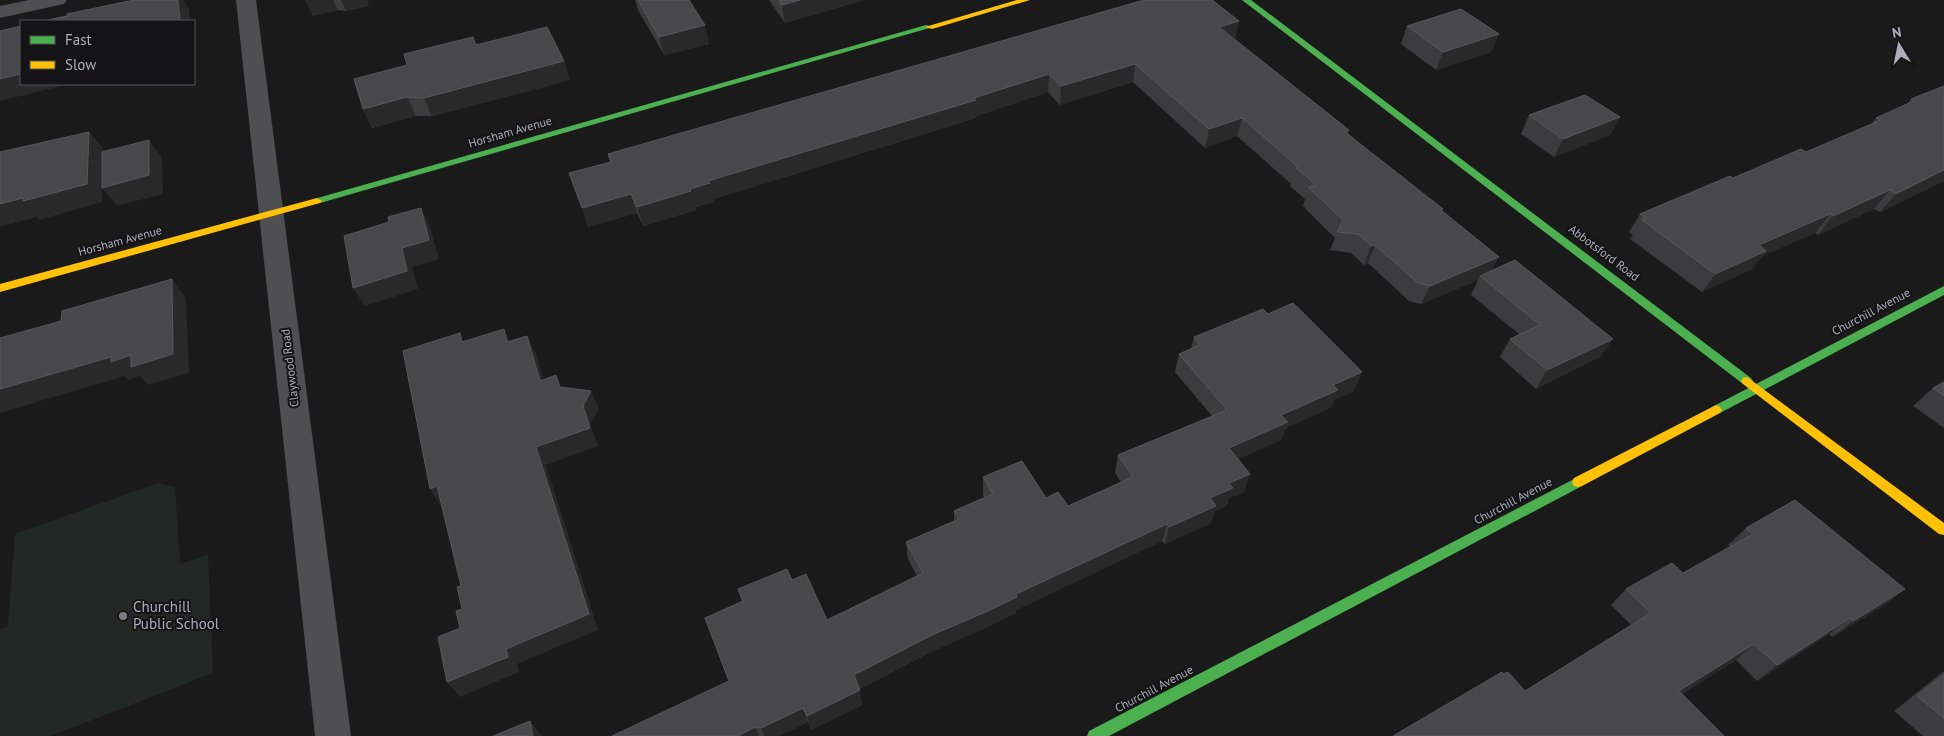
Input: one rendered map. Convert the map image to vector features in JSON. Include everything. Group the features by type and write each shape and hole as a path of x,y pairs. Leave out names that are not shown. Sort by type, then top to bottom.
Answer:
{"street":[{"path":"0,12 57,0"},
{"name":"Claywood Road","path":"246,0 333,736"},
{"name":"Horsham Avenue","path":"0,288 272,214 1026,0"},
{"name":"Abbotsford Road","path":"1246,0 1944,530"},
{"name":"Churchill Avenue","path":"1094,736 1944,290"}],"shaded area":[{"path":"158,483 175,487 180,564 208,555 213,673 51,736 0,736 0,629 8,626 15,534"}],"building":[{"path":"134,0 178,0 180,20 48,20 67,16 67,14"},
{"path":"638,0 689,0 705,25 659,37"},
{"path":"779,0 800,0 782,5"},
{"path":"1144,0 1212,0 1239,21 1219,27 1349,130 1345,132 1443,209 1441,210 1499,257 1430,286 1418,283 1375,245 1371,246 1358,234 1337,232 1343,220 1308,187 1316,185 1242,118 1209,129 1135,64 1061,86 1049,74 974,98 976,100 708,181 710,183 690,189 691,191 637,207 631,194 582,208 569,173 611,162 608,154"},
{"path":"1461,9 1499,34 1443,52 1407,26"},
{"path":"20,26 20,74 0,79 0,31"},
{"path":"547,27 564,61 424,98 407,97 363,109 354,79 407,65 404,54 473,37 476,45"},
{"path":"1944,86 1944,170 1896,194 1890,190 1833,216 1830,214 1759,245 1766,251 1715,274 1642,220 1646,218 1640,214 1730,176 1733,178 1801,149 1806,152 1881,120 1876,118 1914,101 1911,99"},
{"path":"1585,95 1620,117 1563,139 1529,115"},
{"path":"89,132 87,184 23,201 23,198 0,204 0,152"},
{"path":"149,140 149,175 102,188 102,152"},
{"path":"421,208 429,240 402,248 407,271 353,288 344,236 389,222 388,217"},
{"path":"1515,260 1613,339 1547,370 1510,339 1540,325 1480,276"},
{"path":"172,279 173,354 131,367 131,355 111,362 111,357 0,389 0,338 61,321 62,311"},
{"path":"1293,303 1362,372 1333,385 1338,390 1281,415 1288,422 1229,448 1250,474 1229,483 1233,488 1210,498 1216,506 1169,527 1167,524 1016,594 1017,597 932,635 854,675 860,690 807,716 803,708 761,728 755,727 738,736 612,736 729,681 705,618 743,601 738,589 787,569 792,580 806,574 827,620 923,573 906,542 959,519 954,511 993,494 983,477 1022,461 1046,498 1058,492 1068,506 1133,477 1118,455 1227,410 1179,354 1200,345 1194,337 1263,309 1268,314"},
{"path":"504,329 507,342 527,336 540,381 556,375 560,387 591,391 583,406 590,428 536,447 589,614 506,649 508,657 447,682 438,637 460,628 456,611 462,609 457,587 461,586 437,486 430,489 403,351 460,333 462,342"},
{"path":"1944,382 1944,396 1933,388"},
{"path":"1795,500 1905,589 1853,621 1850,618 1777,665 1754,644 1679,691 1724,736 1393,736 1502,672 1503,674 1508,672 1525,691 1651,613 1626,589 1672,563 1683,573 1753,534 1746,528"},
{"path":"1944,675 1944,718 1917,696"},
{"path":"530,721 533,736 493,736"}],"traffic: fast":[{"path":"1246,0 1747,381"},
{"path":"317,201 929,27"},
{"path":"1716,410 1944,290"},
{"path":"1094,736 1578,482"}],"traffic: slow":[{"path":"929,27 1026,0"},
{"path":"0,288 317,201"},
{"path":"1747,381 1944,530"},
{"path":"1578,482 1716,410"}],"place":[{"name":"Churchill Public School","path":"123,616"}]}
